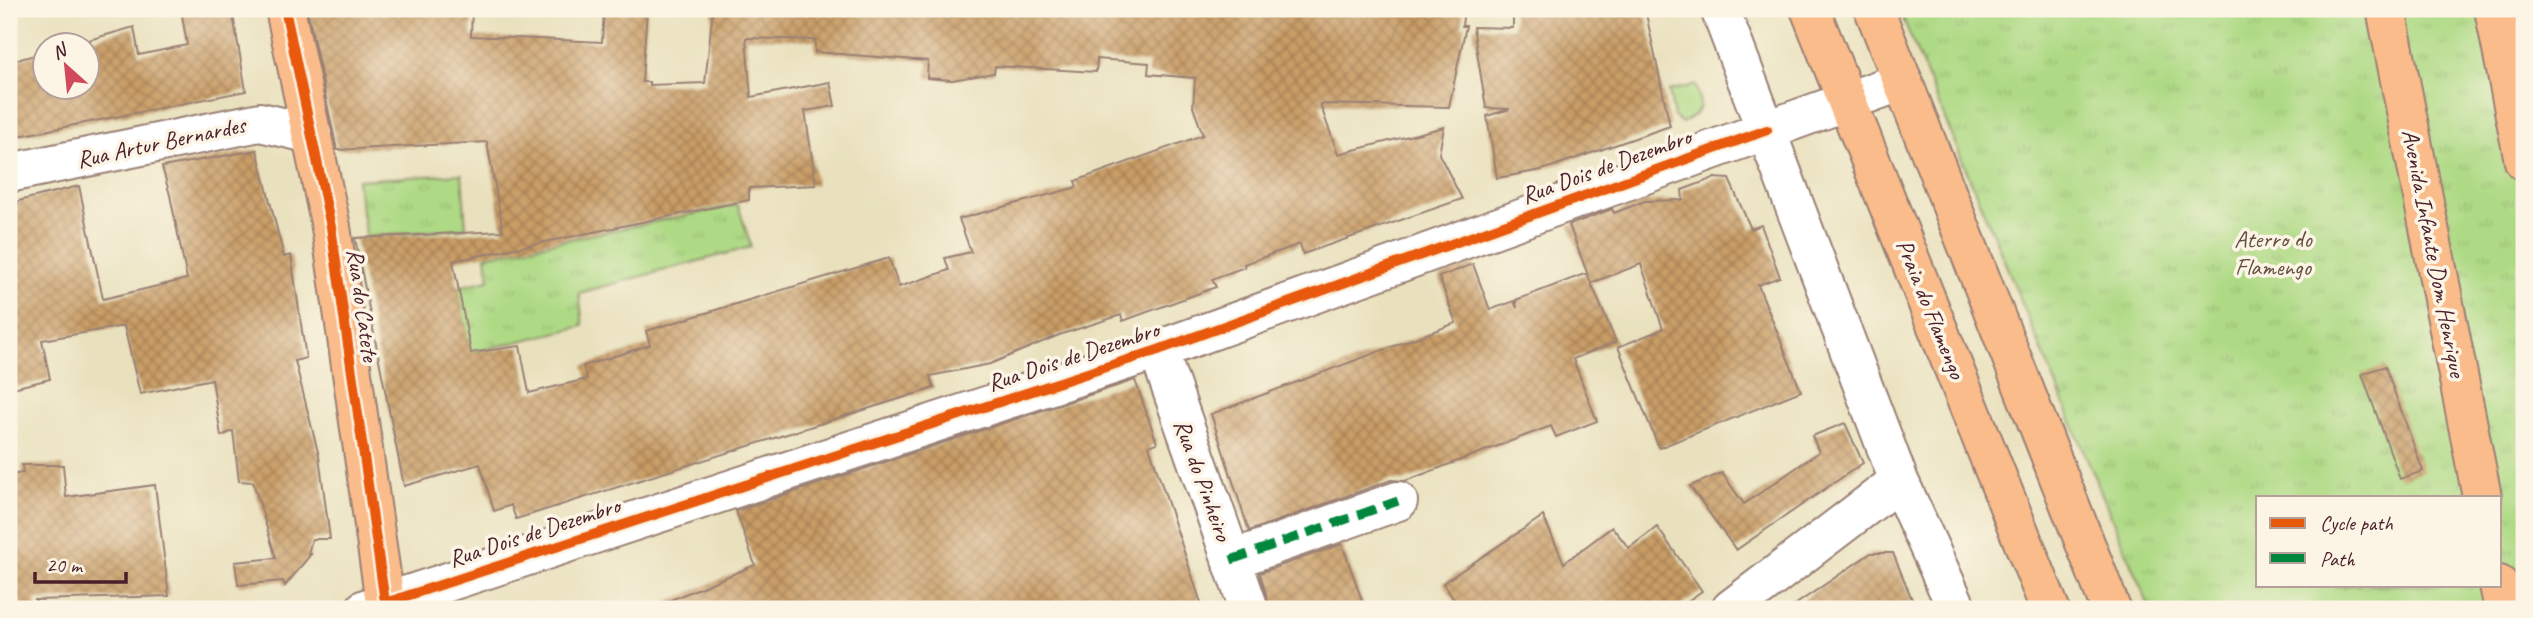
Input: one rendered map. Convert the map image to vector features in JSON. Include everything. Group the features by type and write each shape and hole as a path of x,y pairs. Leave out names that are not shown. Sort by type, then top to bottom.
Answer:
{"main road":[{"name":"Rua do Catete","path":"285,9 331,227 379,607"},
{"path":"1782,9 1815,22"},
{"path":"1874,9 2111,609"},
{"name":"Avenida Infante Dom Henrique","path":"2386,9 2482,496"},
{"path":"2494,9 2524,162"},
{"name":"Praia do Flamengo","path":"1815,22 1849,101 2050,609"},
{"path":"2499,586 2504,609"}],"street":[{"path":"1720,9 1899,481 1957,609"},
{"name":"Rua Dois de Dezembro","path":"379,607 1158,350 1903,81"},
{"name":"Rua Artur Bernardes","path":"9,173 260,122 312,134"},
{"name":"Rua do Pinheiro","path":"1158,350 1249,609"},
{"path":"1731,609 1899,481"},
{"path":"1231,559 1398,501"}],"green space":[{"name":"Aterro do Flamengo","path":"1899,9 2524,9 2524,609 2150,609"},
{"path":"1695,85 1699,108 1694,116 1682,123 1674,117 1669,91"},
{"path":"462,174 466,228 366,237 357,180"},
{"path":"738,205 751,247 579,293 583,326 470,353 458,287 489,280 486,256"}],"building":[{"path":"181,9 232,9 246,91 9,138 9,62 32,56 32,102 102,102 102,36 134,27 139,55 187,45"},
{"path":"307,9 472,9 471,36 602,42 604,9 647,9 642,82 649,82 649,85 705,83 713,9 1464,9 1462,26 1466,26 1449,107 1320,104 1338,154 1444,127 1439,154 1462,199 1303,254 1300,244 1244,264 1245,267 1212,279 1216,287 1123,321 1121,315 1059,335 990,364 930,376 934,388 516,519 511,505 494,511 480,464 404,486 355,238 503,231 487,142 337,150","holes":["746,38 815,40 815,52 928,61 927,78 952,80 994,73 995,66 1096,72 1097,59 1149,63 1148,74 1195,78 1193,107 1203,135 1075,181 1077,187 959,219 971,252 945,258 949,270 899,287 889,258 646,331 650,345 583,366 587,379 529,393 520,346 471,353 453,261 749,200 749,188 816,185 805,111 835,106 830,82 751,97"]},
{"path":"1513,9 1645,9 1670,126 1542,170 1497,178 1487,116 1510,109 1486,108 1473,27 1513,28"},
{"path":"257,150 284,257 291,255 306,358 295,361 319,456 330,539 312,539 308,554 311,554 285,586 283,581 238,585 235,562 276,558 253,482 239,481 233,431 221,436 212,379 140,394 124,326 42,340 50,379 9,389 9,217 16,218 18,201 79,186 103,299 187,279 162,167"},
{"path":"1714,178 1729,179 1751,229 1761,225 1780,277 1758,285 1801,391 1659,448 1618,347 1663,329 1641,264 1591,283 1569,225 1612,209 1614,213 1645,201 1683,200 1682,190"},
{"path":"1473,264 1490,310 1514,301 1517,308 1516,300 1587,273 1616,342 1573,359 1597,421 1556,437 1551,426 1405,481 1391,480 1249,531 1211,414 1456,323 1439,277"},
{"path":"2385,366 2423,471 2400,479 2362,374"},
{"path":"1135,380 1157,443 1149,446 1203,609 649,609 755,565 736,511"},
{"path":"1845,423 1863,463 1736,550 1690,486 1722,473 1744,504 1819,452 1812,436"},
{"path":"22,465 63,465 66,497 155,485 169,596 35,600 36,609 9,609 9,475 23,473"},
{"path":"1543,516 1564,563 1612,527 1629,548 1657,527 1702,591 1676,609 1460,609 1443,583"},
{"path":"1342,544 1365,609 1270,609 1260,573"},
{"path":"1871,553 1893,553 1916,609 1789,609"}],"marked path":[{"path":"1231,560 1398,501"}],"cycle path":[{"path":"285,9 331,227 386,609"},
{"path":"385,603 1158,350 1767,130"}]}
